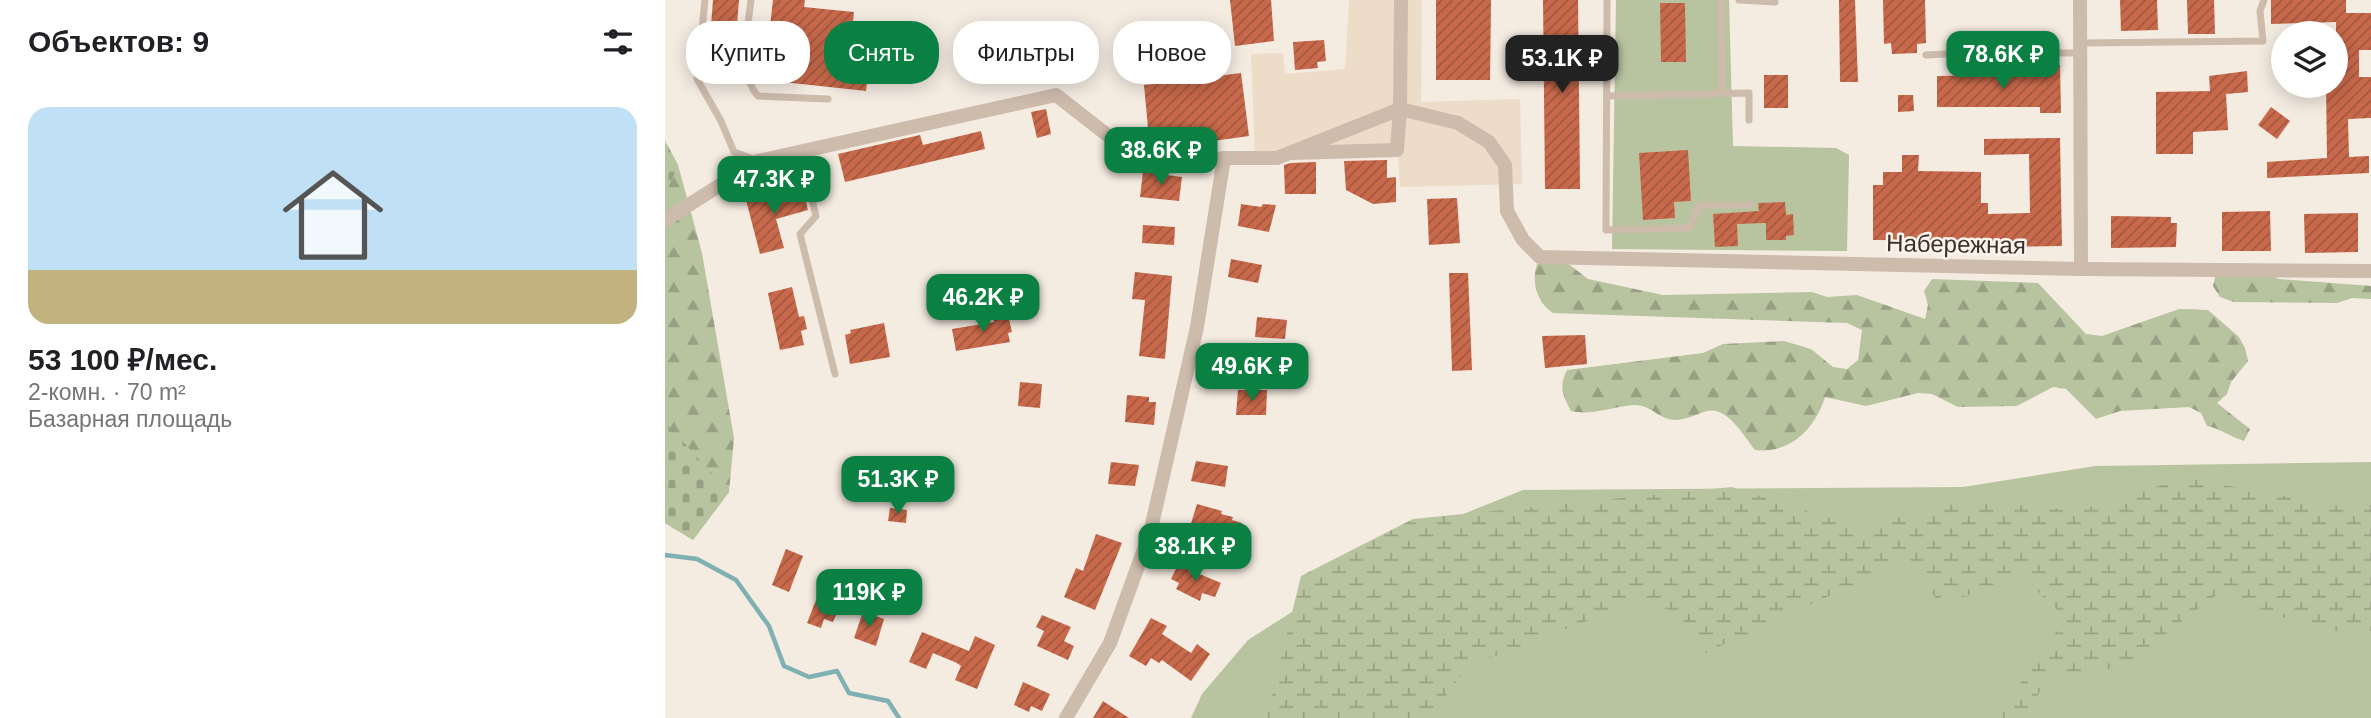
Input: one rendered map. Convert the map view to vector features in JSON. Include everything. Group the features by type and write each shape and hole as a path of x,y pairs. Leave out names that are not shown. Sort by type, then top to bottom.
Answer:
{"street":[{"path":"1291,153 1398,150 1401,0"},
{"path":"2080,0 2081,269"},
{"path":"665,220 758,161 1056,95 1124,148 1188,166 1224,158 1277,158 1399,109"},
{"name":"Набережная","path":"1399,109 1458,123 1489,142 1506,165 1507,211 1523,240 1541,257 2081,269 2371,271"},
{"path":"1066,718 1110,643 1150,533 1196,327 1224,158"}],"lane":[{"path":"705,0 697,79 721,121 734,152 758,161"},
{"path":"751,0 745,54 753,90 758,96 828,99"},
{"path":"1607,0 1606,230 1689,228 1700,205 1750,205"},
{"path":"1721,0 1723,94"},
{"path":"1739,0 1775,2"},
{"path":"1926,55 2263,41 2260,11 2264,0"},
{"path":"1607,96 1749,93 1749,120"},
{"path":"800,151 817,216 800,234 835,374"}],"green space":[{"path":"1616,0 1729,0 1733,146 1836,148 1849,155 1847,251 1612,249"},
{"path":"665,141 678,165 702,253 734,438 729,492 693,540 665,523"},
{"path":"665,141 678,165 665,195"},
{"path":"1551,259 1566,262 1588,279 1663,295 1812,292 1827,297 1857,295 1925,319 1928,305 1924,291 1932,279 2038,283 2086,334 2102,336 2179,309 2208,310 2239,337 2248,361 2231,382 2227,394 2217,403 2250,429 2244,441 2207,426 2201,413 2189,407 2120,411 2096,419 2066,389 2053,387 2017,406 1958,407 1932,394 1918,393 1866,406 1825,397 1808,429 1790,443 1768,450 1755,450 1728,417 1714,411 1675,420 1635,405 1588,412 1571,411 1563,390 1567,370 1703,353 1723,344 1784,341 1811,349 1833,367 1847,369 1858,360 1862,330 1847,323 1553,313 1539,298 1535,285 1537,264"},
{"path":"2254,266 2279,279 2371,286 2371,299 2352,298 2337,303 2234,302 2220,297 2213,286 2216,273"},
{"path":"665,422 729,492 693,540 665,523"},
{"path":"2371,462 2371,718 1191,718 1202,694 1248,640 1416,533 1523,490 1963,487 2095,466"},
{"path":"2185,478 2350,508 2371,505 2371,631 2322,631 2218,594 2122,667 2052,676 2020,718 1996,718 2066,618 2022,577 1940,605 1910,559 1703,654 1679,613 1639,601 1469,666 1428,718 1252,718 1269,707 1301,576 1413,519 1732,487 1857,527 1971,500 2077,511"}],"shaded area":[{"path":"1349,0 1422,0 1421,102 1520,99 1522,184 1400,187 1398,153 1255,159 1251,54 1283,53 1285,74 1345,69"}],"building":[{"path":"713,0 739,0 737,21 711,21"},
{"path":"773,0 805,0 804,7 854,12 853,21 824,21 824,84 867,84 866,91 801,84 810,84 810,21 771,21"},
{"path":"1230,0 1271,0 1274,41 1235,46"},
{"path":"1436,0 1491,0 1490,80 1436,80"},
{"path":"1543,0 1578,0 1580,189 1545,189"},
{"path":"1839,0 1855,0 1858,82 1840,82"},
{"path":"1883,0 1925,0 1926,43 1917,44 1917,53 1892,54 1891,43 1884,44"},
{"path":"2120,0 2157,0 2158,30 2121,31"},
{"path":"2187,0 2214,0 2215,34 2188,34"},
{"path":"2271,0 2346,0 2346,13 2371,13 2371,50 2359,50 2359,77 2371,77 2371,118 2348,119 2349,157 2369,156 2369,173 2267,178 2267,162 2327,158 2326,98 2348,98 2348,21 2271,21"},
{"path":"1660,3 1685,3 1686,62 1661,62"},
{"path":"1324,40 1326,61 1317,62 1318,68 1295,70 1293,42"},
{"path":"2060,65 2061,113 2040,113 2040,107 1937,107 1937,76 2039,74 2039,66"},
{"path":"2247,71 2248,92 2226,94 2228,130 2193,132 2193,154 2156,154 2156,92 2210,91 2209,76"},
{"path":"1241,73 1249,136 1163,148 1161,139 1149,139 1144,85 1231,84 1231,74"},
{"path":"1764,75 1788,75 1788,108 1764,108"},
{"path":"1898,95 1913,95 1914,111 1898,112"},
{"path":"2271,107 2290,121 2277,139 2258,125"},
{"path":"1046,109 1051,134 1037,138 1031,112"},
{"path":"981,131 985,149 845,182 838,154 920,135 923,145"},
{"path":"2060,138 2062,246 2003,247 2003,241 1873,240 1873,185 1883,185 1883,172 1902,172 1902,155 1919,155 1918,171 1981,172 1981,203 1988,203 1988,214 2030,213 2029,154 1984,155 1984,139"},
{"path":"1688,150 1691,201 1674,202 1675,218 1643,220 1639,153"},
{"path":"1387,160 1387,178 1396,177 1396,202 1373,204 1346,190 1344,161"},
{"path":"1316,162 1316,194 1285,194 1284,165"},
{"path":"1143,172 1182,177 1179,201 1140,197"},
{"path":"802,186 808,210 776,219 784,248 760,254 746,200"},
{"path":"1457,198 1460,243 1429,245 1427,199"},
{"path":"1785,202 1786,215 1793,214 1794,235 1786,236 1786,240 1766,240 1766,223 1737,224 1738,246 1715,247 1713,214 1759,211 1758,203"},
{"path":"1241,204 1261,207 1263,204 1276,205 1269,232 1238,226"},
{"path":"2270,211 2271,251 2222,251 2222,212"},
{"path":"2358,213 2358,252 2305,253 2304,214"},
{"path":"2111,216 2171,217 2171,223 2177,223 2176,247 2111,248"},
{"path":"1143,225 1175,227 1174,245 1142,243"},
{"path":"1231,259 1262,265 1258,283 1228,277"},
{"path":"1135,272 1172,276 1165,359 1139,356 1145,300 1132,299"},
{"path":"1449,273 1468,273 1472,370 1452,371"},
{"path":"792,287 799,317 804,316 807,329 801,331 804,345 780,350 768,293"},
{"path":"1008,315 1012,332 1008,333 1010,342 956,351 952,329 994,322 993,318"},
{"path":"1257,317 1287,320 1285,339 1255,337"},
{"path":"884,323 890,357 850,364 845,335 851,333 850,330"},
{"path":"1585,335 1587,364 1545,368 1542,336"},
{"path":"1214,351 1235,354 1235,362 1248,363 1244,384 1211,375"},
{"path":"1020,382 1042,384 1040,408 1018,406"},
{"path":"1238,390 1267,390 1266,415 1236,415"},
{"path":"1127,395 1149,397 1149,402 1156,402 1154,425 1125,422"},
{"path":"1196,461 1228,466 1225,487 1191,481"},
{"path":"1111,462 1139,465 1135,486 1108,484"},
{"path":"1197,504 1222,511 1221,514 1242,523 1238,537 1229,534 1228,538 1214,534 1213,537 1189,530"},
{"path":"890,508 907,510 906,523 888,521"},
{"path":"1096,534 1122,543 1095,610 1064,597 1076,568 1083,571"},
{"path":"786,549 803,556 789,592 772,585"},
{"path":"1178,565 1221,583 1215,597 1202,593 1200,601 1176,589 1179,583 1171,579"},
{"path":"820,590 843,598 833,622 824,619 821,628 807,623"},
{"path":"863,612 884,619 876,646 854,638"},
{"path":"1042,615 1071,627 1064,641 1074,646 1068,660 1037,646 1044,631 1036,627"},
{"path":"1151,618 1167,626 1162,634 1191,653 1197,644 1210,654 1191,681 1162,660 1159,663 1151,658 1146,666 1129,656"},
{"path":"922,632 969,651 975,636 995,645 977,689 955,680 961,666 933,653 926,669 909,662"},
{"path":"1023,682 1050,694 1042,711 1031,706 1029,712 1014,705"},
{"path":"1103,701 1129,718 1093,718"}],"waterway":[{"path":"665,555 697,559 736,580 769,626 784,666 809,677 837,671 849,693 888,701 899,718"}]}
